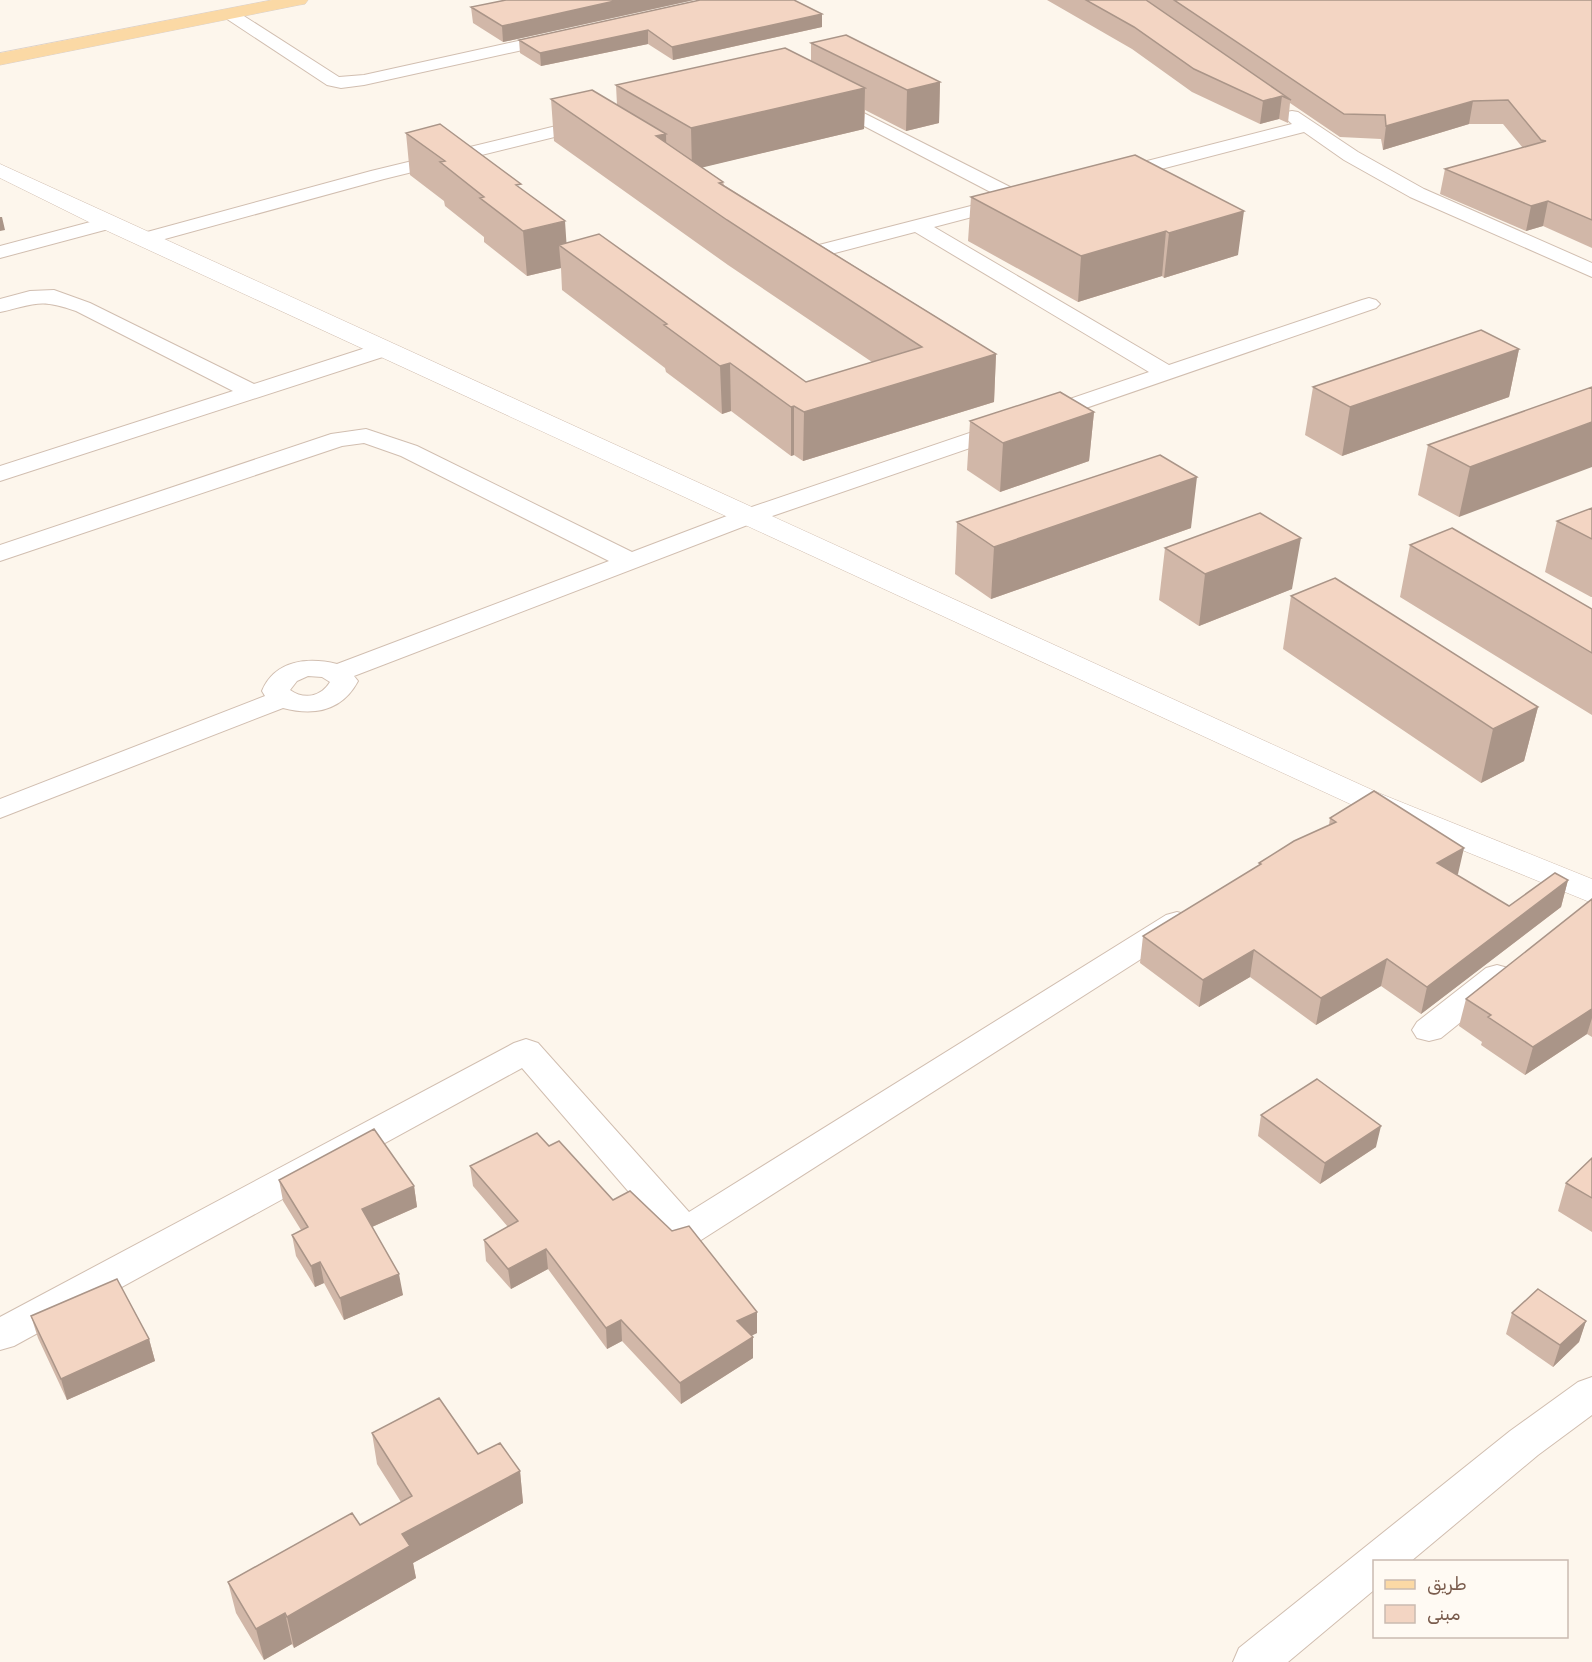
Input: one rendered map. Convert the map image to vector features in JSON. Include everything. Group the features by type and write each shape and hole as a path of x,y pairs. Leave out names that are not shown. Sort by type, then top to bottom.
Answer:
{"main road":[{"path":"0,59 299,0"}],"street":[{"path":"230,14 333,81 341,83 375,78 578,33"},
{"path":"810,91 1019,199"},
{"path":"1281,108 1352,156 1417,192 1592,271"},
{"path":"143,239 378,175 604,125"},
{"path":"1100,179 1307,126"},
{"path":"0,170 143,239 1370,801 1586,903"},
{"path":"771,229 812,254 1042,194"},
{"path":"0,252 109,223"},
{"path":"918,226 1167,373"},
{"path":"0,306 30,297 54,296 83,307 253,392"},
{"path":"0,809 282,699 296,704 313,704 329,699 341,691 344,681 338,673 749,516 1369,304"},
{"path":"0,474 384,349"},
{"path":"0,553 339,439 366,436 409,451 630,561"},
{"path":"1340,820 1370,801"},
{"path":"0,1335 526,1052 685,1232 1199,908"},
{"path":"1429,1030 1520,958"},
{"path":"1381,1560 1524,1443 1592,1394"},
{"path":"1255,1662 1373,1566"}],"building":[{"path":"506,0 619,0 502,26 471,7"},
{"path":"700,0 794,0 822,14 672,47 648,30 540,53 519,40"},
{"path":"1086,0 1146,0 1291,100 1282,96 1263,101 1194,69 1134,27"},
{"path":"1174,0 1592,0 1592,220 1548,201 1531,206 1445,169 1546,141 1541,140 1508,100 1473,101 1386,126 1385,115 1344,114"},
{"path":"846,35 940,82 907,90 811,43"},
{"path":"785,48 865,88 691,128 616,85"},
{"path":"592,90 666,134 656,136 723,182 719,183 996,354 804,412 794,406 791,407 730,363 720,366 559,245 599,234 806,382 922,347 727,220 551,99"},
{"path":"440,124 521,184 516,185 565,221 523,231 480,198 484,197 440,162 445,161 406,133"},
{"path":"1135,155 1244,211 1081,256 971,197"},
{"path":"1481,330 1519,349 1350,407 1313,387"},
{"path":"1592,387 1592,422 1470,467 1428,445"},
{"path":"1060,392 1094,412 1003,443 970,421"},
{"path":"1160,455 1197,477 994,547 957,522"},
{"path":"1592,508 1592,539 1557,521"},
{"path":"1260,513 1301,538 1205,574 1165,548"},
{"path":"1452,528 1592,609 1592,653 1410,545"},
{"path":"1335,578 1538,707 1493,729 1291,596"},
{"path":"1374,791 1464,848 1437,863 1509,906 1555,873 1568,880 1427,987 1387,959 1321,998 1254,950 1203,980 1143,936 1261,864 1259,863 1294,841 1336,822 1330,818"},
{"path":"1592,899 1592,1009 1533,1047 1488,1017 1491,1015 1466,999"},
{"path":"1317,1079 1381,1126 1325,1163 1261,1115"},
{"path":"374,1129 414,1186 362,1209 399,1274 340,1298 320,1262 311,1266 292,1235 308,1227 279,1180"},
{"path":"537,1133 549,1146 559,1141 613,1200 630,1191 672,1231 689,1226 757,1312 737,1321 753,1337 680,1383 621,1320 606,1328 546,1249 508,1269 484,1240 518,1221 470,1166"},
{"path":"1592,1158 1592,1198 1566,1183"},
{"path":"117,1279 149,1339 61,1379 31,1316"},
{"path":"1538,1289 1586,1321 1560,1345 1512,1313"},
{"path":"439,1398 478,1454 500,1443 520,1471 402,1534 410,1546 287,1617 285,1613 256,1629 228,1582 352,1513 360,1525 412,1496 372,1433"}]}
